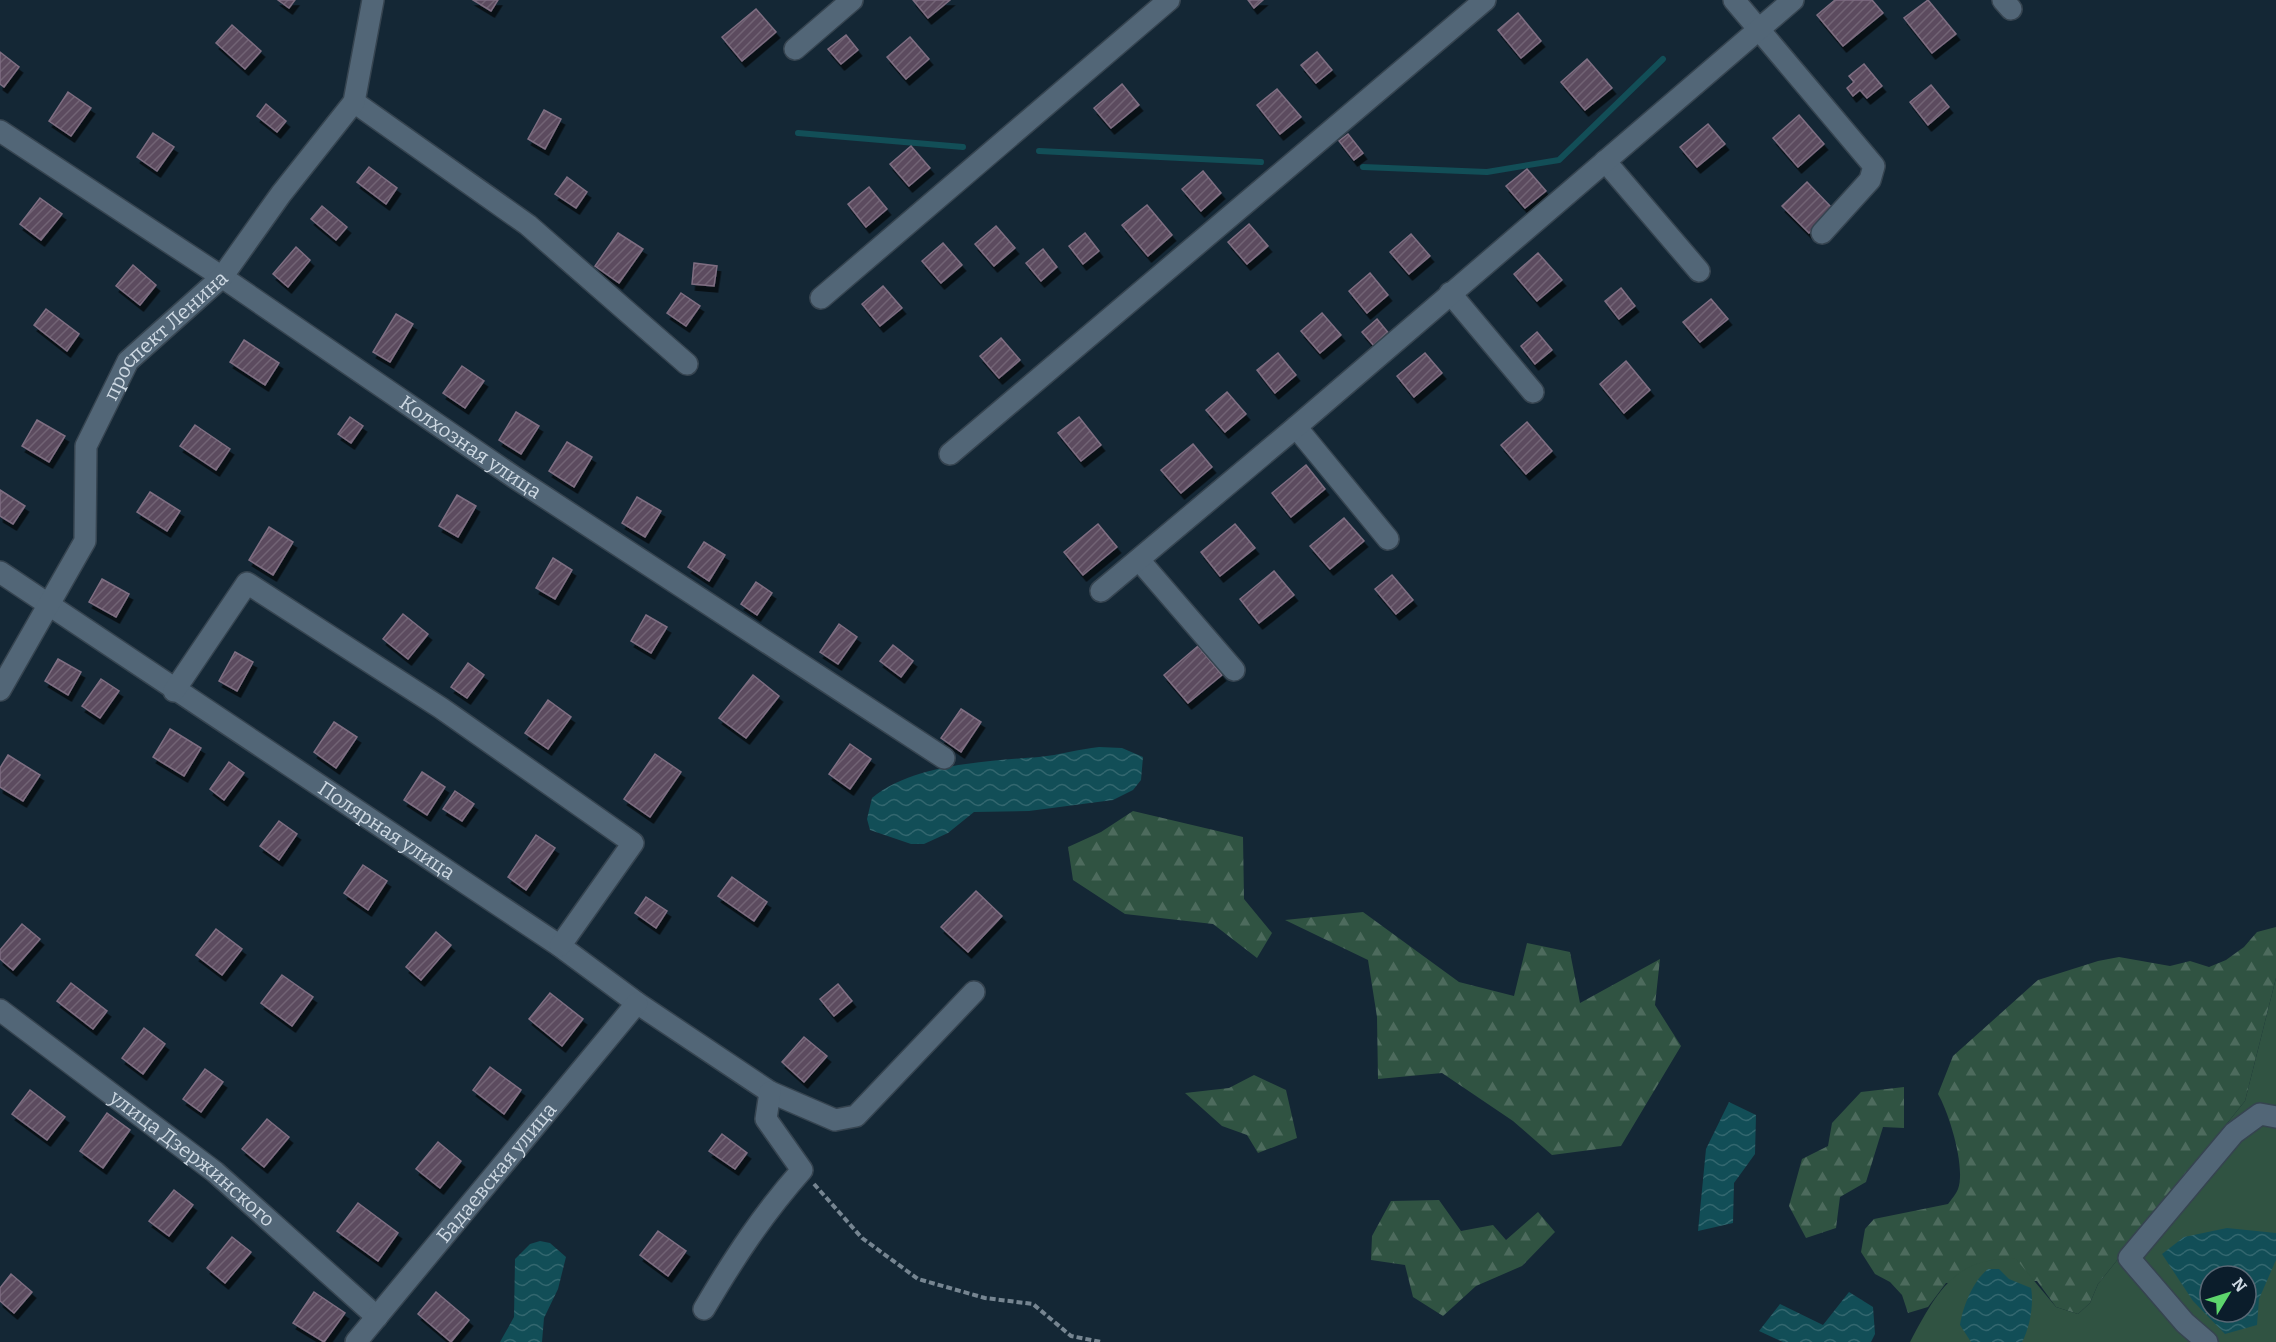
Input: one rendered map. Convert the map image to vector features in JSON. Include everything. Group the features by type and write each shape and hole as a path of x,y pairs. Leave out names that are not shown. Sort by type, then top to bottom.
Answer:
{"street":[{"name":"проспект Ленина","path":"0,690 50,606 85,541 86,446 128,362 222,277 281,194 354,102 373,0"},
{"path":"795,49 852,0"},
{"path":"820,298 1169,0"},
{"path":"950,454 1485,0"},
{"path":"1734,0 1874,166 1870,180 1822,233"},
{"path":"1101,591 1296,427 1793,0"},
{"path":"354,102 528,225 687,364"},
{"name":"Колхозная улица","path":"0,131 222,277 514,477 944,758"},
{"path":"1605,161 1699,271"},
{"path":"1450,293 1533,392"},
{"path":"1296,427 1388,539"},
{"path":"1139,560 1234,670"},
{"name":"Полярная улица","path":"0,572 174,691 560,946 637,1003 770,1092 835,1120 856,1116 974,992"},
{"path":"174,691 247,583 441,708 633,843 560,946"},
{"name":"Бадаевская улица","path":"356,1342 637,1003"},
{"name":"улица Дзержинского","path":"0,1010 215,1173 377,1317"},
{"path":"704,1309 734,1258 767,1209 802,1170 766,1119 770,1092"},
{"path":"2207,1342 2185,1323 2128,1258 2234,1133 2260,1114 2276,1117"}],"path":[{"path":"802,1170 862,1238 918,1280 985,1298 1033,1304 1071,1336 1101,1342"}],"green space":[{"path":"1133,811 1243,837 1244,899 1272,933 1257,958 1213,924 1125,914 1073,880 1068,847 1101,832"},
{"path":"1363,912 1459,982 1514,996 1527,943 1570,952 1580,1003 1660,959 1655,1005 1681,1046 1621,1146 1552,1155 1513,1121 1442,1073 1378,1079 1377,1017 1368,960 1285,920"},
{"path":"2276,927 2276,978 2245,1101 2098,1284 2090,1303 2078,1314 2056,1307 2037,1281 1946,1283 1928,1307 1908,1313 1902,1295 1890,1282 1875,1274 1861,1252 1865,1229 1874,1219 1948,1204 1957,1191 1960,1179 1958,1154 1947,1114 1938,1094 1953,1056 2038,980 2098,961 2119,957 2170,966 2190,961 2209,967 2226,960 2244,947 2257,932"},
{"path":"2276,978 2276,1342 1910,1342 1929,1308 1949,1281 1962,1271 1977,1264 2016,1259 2056,1307 2078,1314 2090,1303 2098,1284 2245,1101"},
{"path":"1254,1075 1286,1090 1297,1138 1258,1153 1247,1135 1222,1126 1185,1093 1229,1088"},
{"path":"1904,1087 1904,1128 1883,1127 1866,1182 1840,1197 1836,1228 1806,1238 1789,1206 1802,1159 1828,1146 1832,1123 1861,1092"},
{"path":"1439,1200 1461,1231 1493,1225 1506,1240 1538,1212 1555,1232 1522,1266 1476,1286 1443,1316 1413,1297 1405,1265 1371,1260 1372,1236 1391,1201"}],"water":[{"path":"1099,747 1122,748 1143,757 1141,780 1133,790 1113,800 1029,811 974,812 948,833 924,844 911,844 870,830 867,819 872,798 908,778 952,766 1046,756"},
{"path":"1729,1102 1756,1115 1755,1154 1734,1183 1733,1223 1698,1231 1706,1149"},
{"path":"2227,1228 2276,1233 2276,1260 2259,1299 2258,1312 2258,1264 2198,1264 2198,1306 2162,1254 2184,1237"},
{"path":"540,1241 550,1243 566,1257 558,1289 544,1318 542,1342 500,1342 514,1317 515,1259 530,1244"},
{"path":"1988,1269 1999,1269 2009,1279 2031,1288 2031,1315 2022,1342 1971,1342 1960,1325 1970,1294"},
{"path":"1849,1292 1873,1307 1875,1334 1871,1342 1783,1342 1759,1331 1780,1304 1823,1325"},
{"path":"2215,1324 2257,1324 2257,1325 2225,1334"}],"building":[{"path":"278,0 295,0 289,8"},
{"path":"473,0 498,0 491,11"},
{"path":"913,0 950,0 928,18"},
{"path":"1248,0 1263,0 1254,8"},
{"path":"1835,0 1872,0 1883,13 1843,46 1817,15"},
{"path":"1928,0 1956,34 1932,53 1904,18"},
{"path":"756,9 776,32 742,61 722,37"},
{"path":"1518,13 1541,41 1521,58 1498,30"},
{"path":"232,25 261,51 245,69 216,43"},
{"path":"846,35 858,50 841,64 828,49"},
{"path":"910,37 929,59 906,79 887,57"},
{"path":"0,52 19,67 4,87 0,84"},
{"path":"1317,52 1332,70 1316,83 1301,65"},
{"path":"1587,59 1612,88 1585,110 1561,82"},
{"path":"1864,64 1882,86 1867,98 1860,90 1853,96 1847,88 1854,82 1849,76"},
{"path":"1122,84 1139,105 1111,128 1094,108"},
{"path":"1931,85 1949,107 1928,125 1910,102"},
{"path":"1277,89 1301,117 1280,134 1257,105"},
{"path":"68,92 91,108 71,136 49,121"},
{"path":"266,104 286,121 277,132 257,116"},
{"path":"544,110 561,119 545,149 528,139"},
{"path":"1799,115 1824,144 1798,167 1773,138"},
{"path":"1708,124 1725,144 1697,167 1680,147"},
{"path":"153,133 174,147 157,171 137,157"},
{"path":"1348,134 1363,153 1354,160 1339,141"},
{"path":"911,146 930,168 909,186 890,164"},
{"path":"369,167 397,188 386,204 357,182"},
{"path":"1527,169 1546,191 1525,208 1506,186"},
{"path":"1203,171 1221,193 1201,211 1182,189"},
{"path":"567,177 587,192 576,208 555,194"},
{"path":"1807,182 1833,209 1809,233 1782,206"},
{"path":"869,187 887,209 866,227 848,204"},
{"path":"40,198 62,214 41,240 20,224"},
{"path":"1147,205 1172,235 1148,256 1122,225"},
{"path":"322,206 347,227 336,240 311,219"},
{"path":"1249,224 1268,246 1247,264 1228,242"},
{"path":"996,226 1015,248 994,266 975,244"},
{"path":"618,233 643,249 619,283 595,266"},
{"path":"1085,233 1099,251 1083,264 1069,246"},
{"path":"1411,234 1430,256 1409,274 1390,252"},
{"path":"943,243 962,265 941,283 922,261"},
{"path":"296,247 310,260 288,287 273,274"},
{"path":"1043,249 1057,267 1041,281 1026,263"},
{"path":"1538,253 1562,280 1537,301 1514,274"},
{"path":"694,263 717,266 714,286 692,284"},
{"path":"133,265 156,285 140,305 116,286"},
{"path":"1370,273 1388,295 1367,313 1349,291"},
{"path":"883,286 902,308 880,326 862,304"},
{"path":"1621,288 1635,306 1619,319 1605,301"},
{"path":"681,293 700,306 686,326 667,313"},
{"path":"1711,299 1728,319 1700,342 1683,322"},
{"path":"46,309 79,334 67,351 34,325"},
{"path":"1322,313 1341,335 1320,353 1301,331"},
{"path":"396,314 413,324 390,362 373,352"},
{"path":"1377,319 1390,335 1375,347 1362,332"},
{"path":"1537,332 1552,350 1535,364 1521,346"},
{"path":"1001,338 1020,360 999,378 980,356"},
{"path":"244,340 279,363 265,385 230,362"},
{"path":"1278,353 1296,375 1275,393 1257,370"},
{"path":"1425,353 1442,373 1414,397 1397,376"},
{"path":"1626,361 1650,390 1624,413 1600,384"},
{"path":"462,366 484,381 465,408 443,393"},
{"path":"1227,392 1246,414 1225,432 1206,410"},
{"path":"516,412 539,426 521,454 499,440"},
{"path":"350,417 363,426 351,443 338,434"},
{"path":"1079,417 1101,445 1081,461 1058,433"},
{"path":"37,420 65,436 49,462 22,446"},
{"path":"1527,422 1552,451 1526,474 1501,445"},
{"path":"195,425 230,449 216,470 180,446"},
{"path":"567,442 592,457 574,487 549,471"},
{"path":"1193,444 1212,467 1181,493 1161,470"},
{"path":"1306,465 1325,489 1291,517 1272,493"},
{"path":"0,490 25,506 13,524 0,516"},
{"path":"150,492 180,511 167,531 137,512"},
{"path":"457,495 476,506 458,537 439,526"},
{"path":"637,497 661,511 645,537 622,523"},
{"path":"1344,518 1364,541 1330,569 1310,546"},
{"path":"1098,524 1117,547 1083,575 1064,552"},
{"path":"1235,524 1255,548 1220,576 1201,552"},
{"path":"269,527 293,542 273,575 249,560"},
{"path":"704,542 725,555 709,581 688,567"},
{"path":"553,558 572,570 555,599 536,588"},
{"path":"1274,571 1294,595 1259,623 1240,599"},
{"path":"1392,575 1413,600 1396,614 1375,589"},
{"path":"102,579 129,594 116,617 89,602"},
{"path":"756,582 772,593 757,615 741,604"},
{"path":"403,614 428,634 408,659 383,639"},
{"path":"646,615 667,627 651,653 631,641"},
{"path":"839,624 857,637 838,664 820,652"},
{"path":"893,645 913,661 901,677 880,661"},
{"path":"1198,646 1222,675 1188,703 1164,675"},
{"path":"235,652 253,662 237,691 219,681"},
{"path":"58,659 81,672 68,695 45,681"},
{"path":"468,663 484,675 467,698 451,687"},
{"path":"753,675 779,696 746,738 719,718"},
{"path":"101,679 119,691 100,718 82,706"},
{"path":"548,700 571,717 548,749 525,733"},
{"path":"961,709 981,722 961,752 941,738"},
{"path":"334,722 357,737 336,768 314,752"},
{"path":"170,729 201,748 184,776 153,757"},
{"path":"850,744 871,759 850,789 829,774"},
{"path":"655,754 681,772 650,817 624,799"},
{"path":"8,755 40,775 23,801 0,787 0,768"},
{"path":"229,762 244,773 224,800 210,789"},
{"path":"422,772 445,787 427,815 404,800"},
{"path":"455,791 474,804 462,821 443,809"},
{"path":"279,821 297,834 279,860 260,846"},
{"path":"536,835 555,848 526,890 508,877"},
{"path":"363,865 387,881 368,910 344,893"},
{"path":"732,877 767,902 754,921 718,896"},
{"path":"976,891 1002,916 968,952 941,927"},
{"path":"646,897 667,911 656,928 635,913"},
{"path":"22,924 40,939 13,970 0,959 0,950"},
{"path":"216,929 242,949 222,975 196,955"},
{"path":"436,932 451,945 421,980 406,967"},
{"path":"282,975 313,997 292,1026 261,1003"},
{"path":"71,983 107,1011 93,1029 57,1001"},
{"path":"838,984 852,1001 834,1016 820,999"},
{"path":"550,993 583,1019 562,1046 529,1019"},
{"path":"144,1028 165,1044 143,1074 122,1058"},
{"path":"804,1037 827,1056 804,1082 782,1062"},
{"path":"490,1067 521,1090 504,1114 473,1090"},
{"path":"205,1069 223,1082 201,1112 183,1099"},
{"path":"30,1090 65,1117 47,1140 12,1114"},
{"path":"107,1113 130,1130 103,1168 80,1151"},
{"path":"267,1119 289,1137 264,1167 242,1149"},
{"path":"722,1134 747,1153 735,1169 709,1151"},
{"path":"438,1142 461,1161 440,1188 416,1169"},
{"path":"174,1190 193,1205 169,1236 149,1221"},
{"path":"358,1203 398,1233 378,1261 337,1231"},
{"path":"658,1231 686,1251 668,1276 640,1255"},
{"path":"232,1237 251,1252 225,1283 207,1268"},
{"path":"11,1274 32,1292 14,1313 0,1301 0,1288"},
{"path":"314,1292 345,1313 324,1342 293,1323"},
{"path":"436,1292 469,1320 451,1342 418,1314"}],"waterway":[{"path":"1363,167 1487,172 1559,160 1663,59"},
{"path":"798,133 963,147"},
{"path":"1039,151 1261,162"}]}
